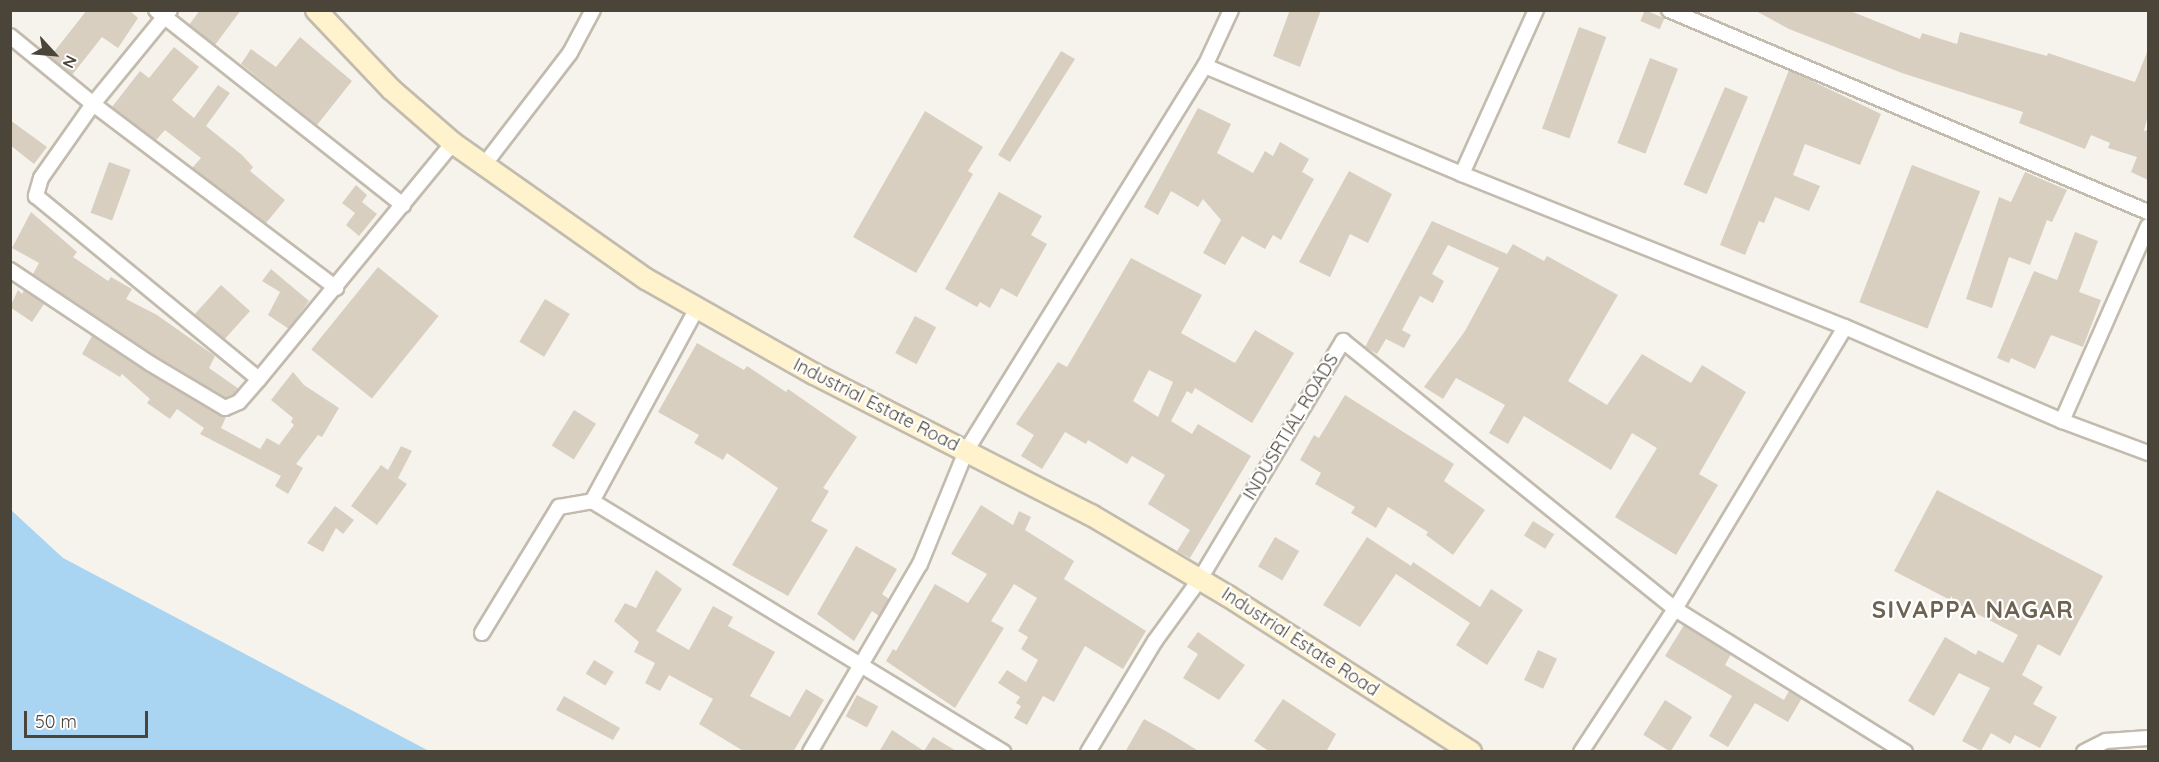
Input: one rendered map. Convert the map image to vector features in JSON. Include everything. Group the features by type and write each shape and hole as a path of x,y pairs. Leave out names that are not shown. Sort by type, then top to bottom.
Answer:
{"main road":[{"name":"Industrial Estate Road","path":"316,10 392,90 453,143 646,279 814,374 1091,515 1200,579 1471,752"}],"street":[{"path":"484,165 570,53 593,10"},
{"path":"810,752 920,564 966,451 1205,66 1231,10"},
{"path":"1462,174 1536,10"},
{"path":"1669,10 2148,212"},
{"path":"259,379 36,196 41,178 93,104 163,13 403,205"},
{"path":"10,36 93,104 336,288"},
{"path":"1205,66 1462,174 1845,327 2062,421 2148,453"},
{"path":"10,270 132,352 225,408 239,402 259,379 453,143"},
{"path":"2062,421 2148,226"},
{"path":"592,501 697,308"},
{"path":"1581,752 1675,609 1845,327"},
{"name":"INDUSRTIAL ROADS","path":"1088,752 1155,641 1200,579 1343,341 1675,609"},
{"path":"482,633 559,507 592,501 860,667 1003,752"},
{"path":"1675,609 1905,752"},
{"path":"2084,752 2106,741 2148,738"}],"water":[{"path":"11,510 63,558 429,751 11,751"}],"building":[{"path":"87,10 129,10 138,18 118,48 102,37 72,75 50,57"},
{"path":"200,10 241,10 215,45 189,25"},
{"path":"1290,10 1321,10 1300,67 1273,56"},
{"path":"1645,10 1664,18 1660,29 1640,21"},
{"path":"1754,10 1848,10 1920,39 1922,33 1957,44 1960,32 2047,56 2048,53 2135,82 2148,50 2148,115 2144,131 2148,130 2148,180 2131,172 2137,157 2108,148 2110,143 2091,135 2085,149 2019,123 2023,112 1902,73 1789,29"},
{"path":"1579,27 1606,37 1569,138 1542,128"},
{"path":"300,37 352,81 317,125 241,64 251,49 276,67"},
{"path":"174,47 199,67 172,100 194,118 218,85 230,93 206,126 242,155 253,167 250,171 285,200 266,223 192,168 201,158 165,130 156,140 112,107 140,71 149,78"},
{"path":"1061,51 1075,59 1010,162 998,155"},
{"path":"1650,58 1678,69 1645,154 1617,143"},
{"path":"1789,70 1881,114 1860,165 1805,144 1793,175 1820,186 1809,211 1775,197 1764,223 1759,221 1745,255 1720,245"},
{"path":"1725,87 1748,97 1707,194 1684,185"},
{"path":"1198,108 1231,124 1217,153 1253,173 1265,151 1273,156 1280,142 1309,159 1302,172 1314,179 1281,240 1273,235 1265,249 1242,236 1225,265 1203,253 1221,220 1203,199 1198,207 1171,191 1158,215 1144,207"},
{"path":"925,111 983,147 968,171 973,174 916,273 853,237"},
{"path":"10,120 47,147 34,164 10,145"},
{"path":"109,162 131,170 112,221 91,213"},
{"path":"1912,165 1980,191 1927,328 1859,302"},
{"path":"1349,171 1392,194 1368,243 1350,234 1330,277 1299,262"},
{"path":"2025,172 2067,190 2052,222 2047,220 2030,265 2009,257 1992,308 1966,299 1999,197 2011,202"},
{"path":"356,185 367,195 362,202 377,214 359,236 346,225 355,213 342,203"},
{"path":"999,192 1042,216 1031,235 1047,244 1017,297 1001,288 990,308 980,302 977,307 945,289"},
{"path":"31,212 77,252 73,257 108,281 111,277 132,289 126,299 157,315 215,356 209,368 239,389 234,395 226,398 156,356 33,274 39,263 12,248"},
{"path":"1432,221 1507,254 1513,244 1544,261 1547,256 1618,295 1568,381 1607,405 1642,354 1691,383 1702,365 1746,392 1699,474 1718,485 1676,555 1615,517 1657,448 1632,433 1611,470 1524,416 1508,444 1489,433 1505,405 1456,378 1443,399 1424,387 1465,331 1499,268 1448,245 1432,274 1444,281 1433,303 1420,296 1402,330 1411,335 1404,348 1386,339 1377,354 1365,347"},
{"path":"2075,232 2098,241 2079,292 2101,300 2083,347 2051,335 2035,369 2011,358 2009,363 1997,358 2034,271 2057,280"},
{"path":"1131,258 1202,295 1181,333 1235,363 1255,330 1294,353 1252,423 1195,388 1192,394 1187,391 1171,421 1192,434 1198,424 1251,456 1190,558 1177,551 1190,530 1148,504 1165,475 1132,456 1127,464 1088,440 1086,444 1065,432 1042,469 1021,456 1034,435 1016,424 1058,362 1067,367","holes":["1149,370 1173,382 1158,417 1133,401"]},
{"path":"378,267 439,316 372,398 311,349"},
{"path":"271,269 309,301 289,329 268,315 280,292 262,281"},
{"path":"221,285 250,311 224,340 195,314"},
{"path":"18,290 22,294 24,290 44,304 32,322 10,307"},
{"path":"545,299 570,314 544,357 519,342"},
{"path":"915,316 936,327 916,364 895,353"},
{"path":"92,336 226,417 221,428 260,449 267,438 279,445 294,425 291,422 293,418 271,400 293,372 304,385 339,408 322,437 318,435 296,464 303,468 288,494 275,486 281,476 200,434 204,428 177,409 170,419 147,403 150,399 122,374 120,377 82,354"},
{"path":"697,343 744,370 747,366 786,392 788,389 857,437 823,488 829,491 811,521 828,530 788,596 732,565 778,488 727,453 723,460 694,443 699,435 658,412"},
{"path":"1345,395 1454,464 1444,481 1485,510 1453,555 1426,535 1428,532 1388,507 1376,528 1351,513 1355,507 1315,484 1321,473 1300,460 1314,435 1319,438"},
{"path":"574,410 596,424 574,459 552,446"},
{"path":"401,446 412,451 398,478 407,484 377,525 351,506 381,465 388,470"},
{"path":"1937,490 2103,576 2060,656 2038,644 2022,675 2043,687 2033,704 2057,717 2040,748 2015,735 2010,744 1991,733 1981,751 1962,741 1990,688 1959,673 1934,716 1908,701 1945,637 1976,655 1978,650 2003,663 2018,635 1894,571"},
{"path":"981,505 1013,525 1019,511 1031,517 1025,530 1074,561 1064,579 1146,631 1123,669 1085,646 1054,702 1043,696 1027,725 1014,718 1021,706 1016,703 1020,697 998,683 1007,670 1026,682 1038,660 1021,649 1028,637 1018,631 1037,598 1014,584 991,621 1004,628 955,708 886,661 893,649 896,651 935,584 968,603 987,574 951,554"},
{"path":"335,506 354,520 343,534 336,528 323,552 307,543"},
{"path":"1533,521 1554,534 1545,549 1524,535"},
{"path":"1275,537 1299,551 1282,580 1258,566"},
{"path":"1367,537 1411,566 1413,562 1480,607 1491,589 1523,610 1487,665 1456,645 1470,623 1396,574 1360,627 1323,605"},
{"path":"856,546 897,569 882,594 889,599 879,616 872,611 854,641 817,614"},
{"path":"656,570 682,589 656,631 689,650 713,606 733,617 728,626 775,652 750,696 790,717 806,689 824,700 793,752 745,752 699,724 713,699 669,675 660,691 645,683 655,663 634,652 639,642 614,621 625,603 636,608"},
{"path":"1684,625 1731,654 1725,665 1784,700 1789,691 1802,698 1788,722 1755,703 1728,747 1709,736 1732,696 1665,656"},
{"path":"1198,632 1245,665 1219,700 1183,678 1198,654 1187,647"},
{"path":"1538,650 1557,659 1543,689 1524,680"},
{"path":"594,660 614,672 605,686 586,674"},
{"path":"857,695 878,706 867,727 846,716"},
{"path":"564,696 620,728 613,740 556,710"},
{"path":"1283,699 1336,734 1326,752 1270,752 1254,741"},
{"path":"1665,700 1692,717 1670,752 1643,735"},
{"path":"1144,719 1171,734 1200,752 1125,752"},
{"path":"892,730 924,751 933,737 958,752 879,752"}],"district":[{"name":"SIVAPPA NAGAR","path":"1973,610"}]}
